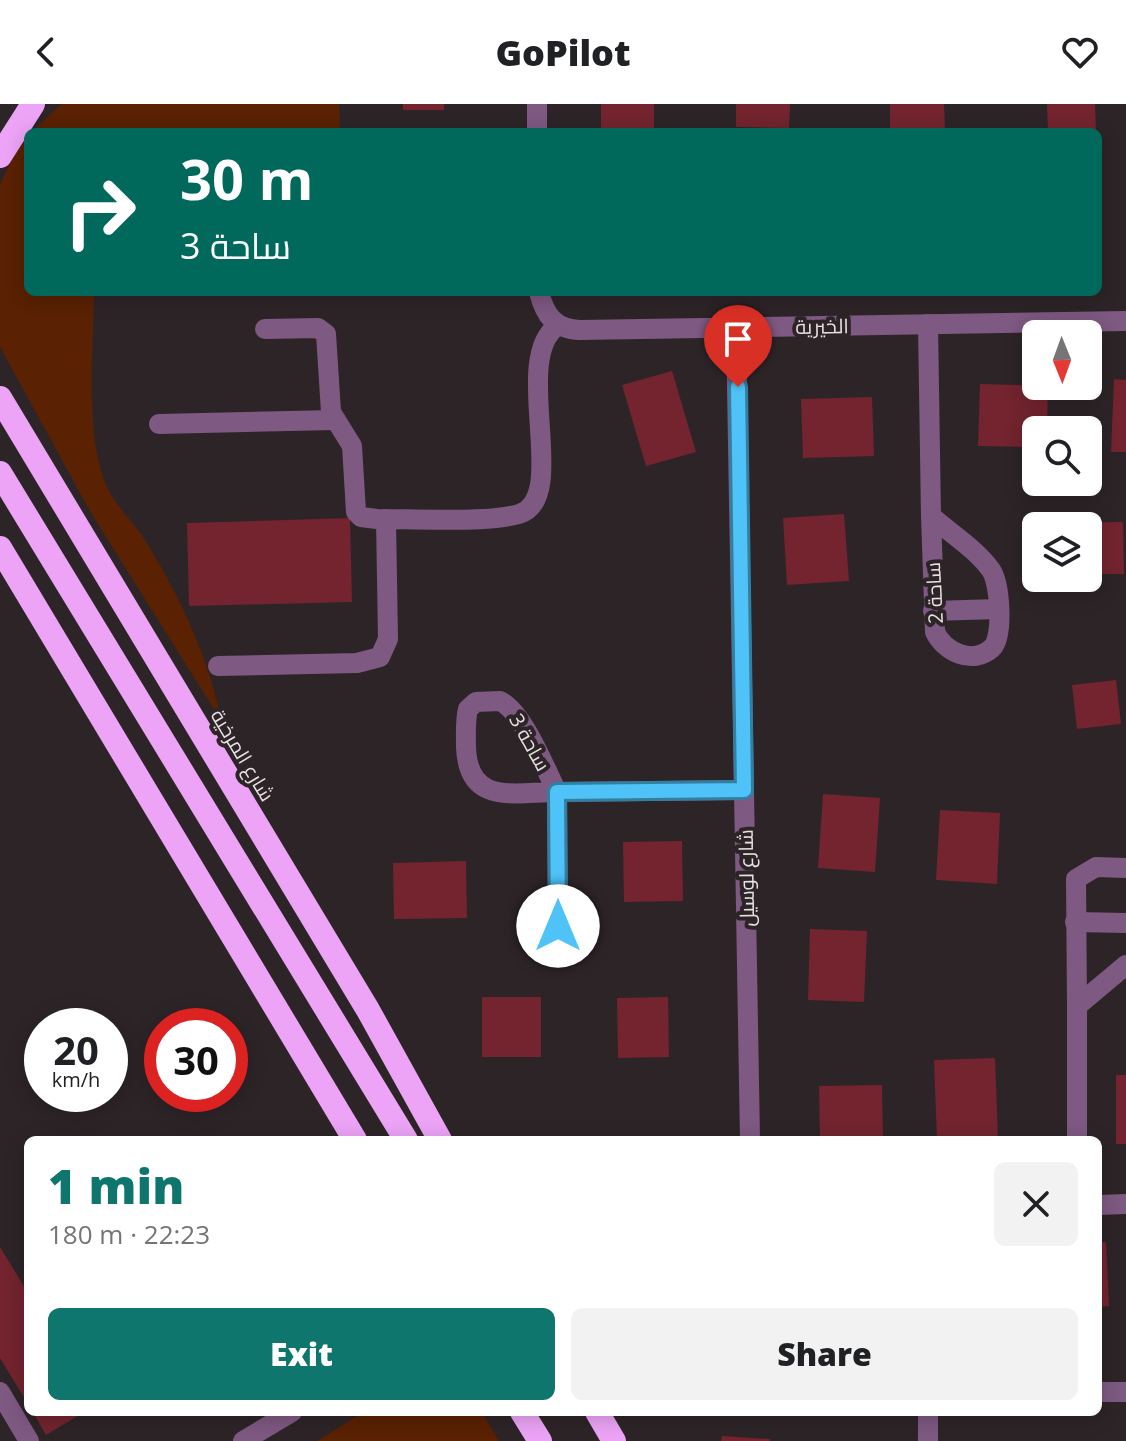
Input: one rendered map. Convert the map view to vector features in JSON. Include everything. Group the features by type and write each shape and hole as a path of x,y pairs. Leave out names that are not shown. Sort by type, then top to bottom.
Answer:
{"highway":[{"path":"0,156 33,104"},
{"name":"شارع المرخية","path":"0,382 5,405 368,1010 438,1136"},
{"path":"0,473 404,1136"},
{"path":"0,548 353,1136"},
{"path":"524,1416 540,1441"},
{"path":"599,1416 614,1441"}],"street":[{"path":"537,104 537,128"},
{"path":"265,329 318,328 326,334 330,401 335,420 350,437 356,512 369,519 506,515 530,508 537,499 541,474 540,349 557,326 543,306 540,296"},
{"name":"الخيرية","path":"557,326 580,330 1126,321"},
{"name":"ساحة 2","path":"928,324 931,516 933,611 941,643 955,653 966,654 992,648 999,634 993,572 931,516"},
{"name":"شارع لوسيل","path":"736,328 750,1136"},
{"path":"159,424 335,420"},
{"path":"218,666 357,663 380,657 388,639 386,519"},
{"path":"933,611 998,609"},
{"name":"ساحة 3","path":"558,926 557,792 509,705 490,700 476,702 468,709 467,765 477,785 497,792 557,792 744,790"},
{"path":"1077,1136 1076,879 1096,867 1126,868"},
{"path":"1075,922 1126,923"},
{"path":"1077,1006 1126,965"},
{"path":"1102,1205 1126,1204"},
{"path":"0,1392 29,1441"},
{"path":"1102,1392 1126,1392"},
{"path":"243,1441 285,1416"},
{"path":"928,1416 928,1441"}],"shaded area":[{"path":"61,104 339,104 340,128 36,128"},
{"path":"24,142 24,296 94,296 93,422 102,472 110,493 143,537 180,603 209,673 222,722 91,513 0,347 0,185 13,156"},
{"path":"357,1416 484,1416 499,1441 317,1441"}],"building":[{"path":"403,104 444,104 444,110 403,110"},
{"path":"601,104 654,104 654,128 601,128"},
{"path":"736,104 790,104 789,128 736,127"},
{"path":"890,104 944,104 945,128 890,128"},
{"path":"1047,104 1095,104 1096,128 1048,128"},
{"path":"672,371 696,452 646,466 622,385"},
{"path":"1114,379 1126,380 1126,452 1111,452"},
{"path":"980,384 1022,385 1022,400 1048,400 1047,416 1022,416 1022,447 978,446"},
{"path":"872,397 874,456 803,458 801,399"},
{"path":"844,514 849,581 787,585 783,518"},
{"path":"350,518 352,602 189,606 187,523"},
{"path":"1102,522 1123,522 1124,574 1102,574"},
{"path":"1116,680 1121,724 1077,729 1072,685"},
{"path":"823,794 880,798 875,872 818,868"},
{"path":"940,810 1000,813 997,884 936,880"},
{"path":"682,841 683,901 624,902 623,842"},
{"path":"466,861 467,918 394,919 393,863"},
{"path":"810,929 867,931 864,1002 808,1000"},
{"path":"482,997 541,997 541,1057 482,1057"},
{"path":"668,997 669,1057 618,1058 617,998"},
{"path":"995,1058 998,1136 937,1136 934,1060"},
{"path":"1116,1075 1126,1075 1126,1144 1116,1144"},
{"path":"882,1085 883,1136 820,1136 819,1086"},
{"path":"1102,1242 1106,1242 1109,1306 1102,1307"},
{"path":"0,1247 24,1286 24,1397 0,1358"},
{"path":"35,1416 77,1416 46,1435"},
{"path":"722,1436 770,1439 770,1441 721,1441"}],"route":[{"path":"558,926 557,792 744,790 738,387"}]}
